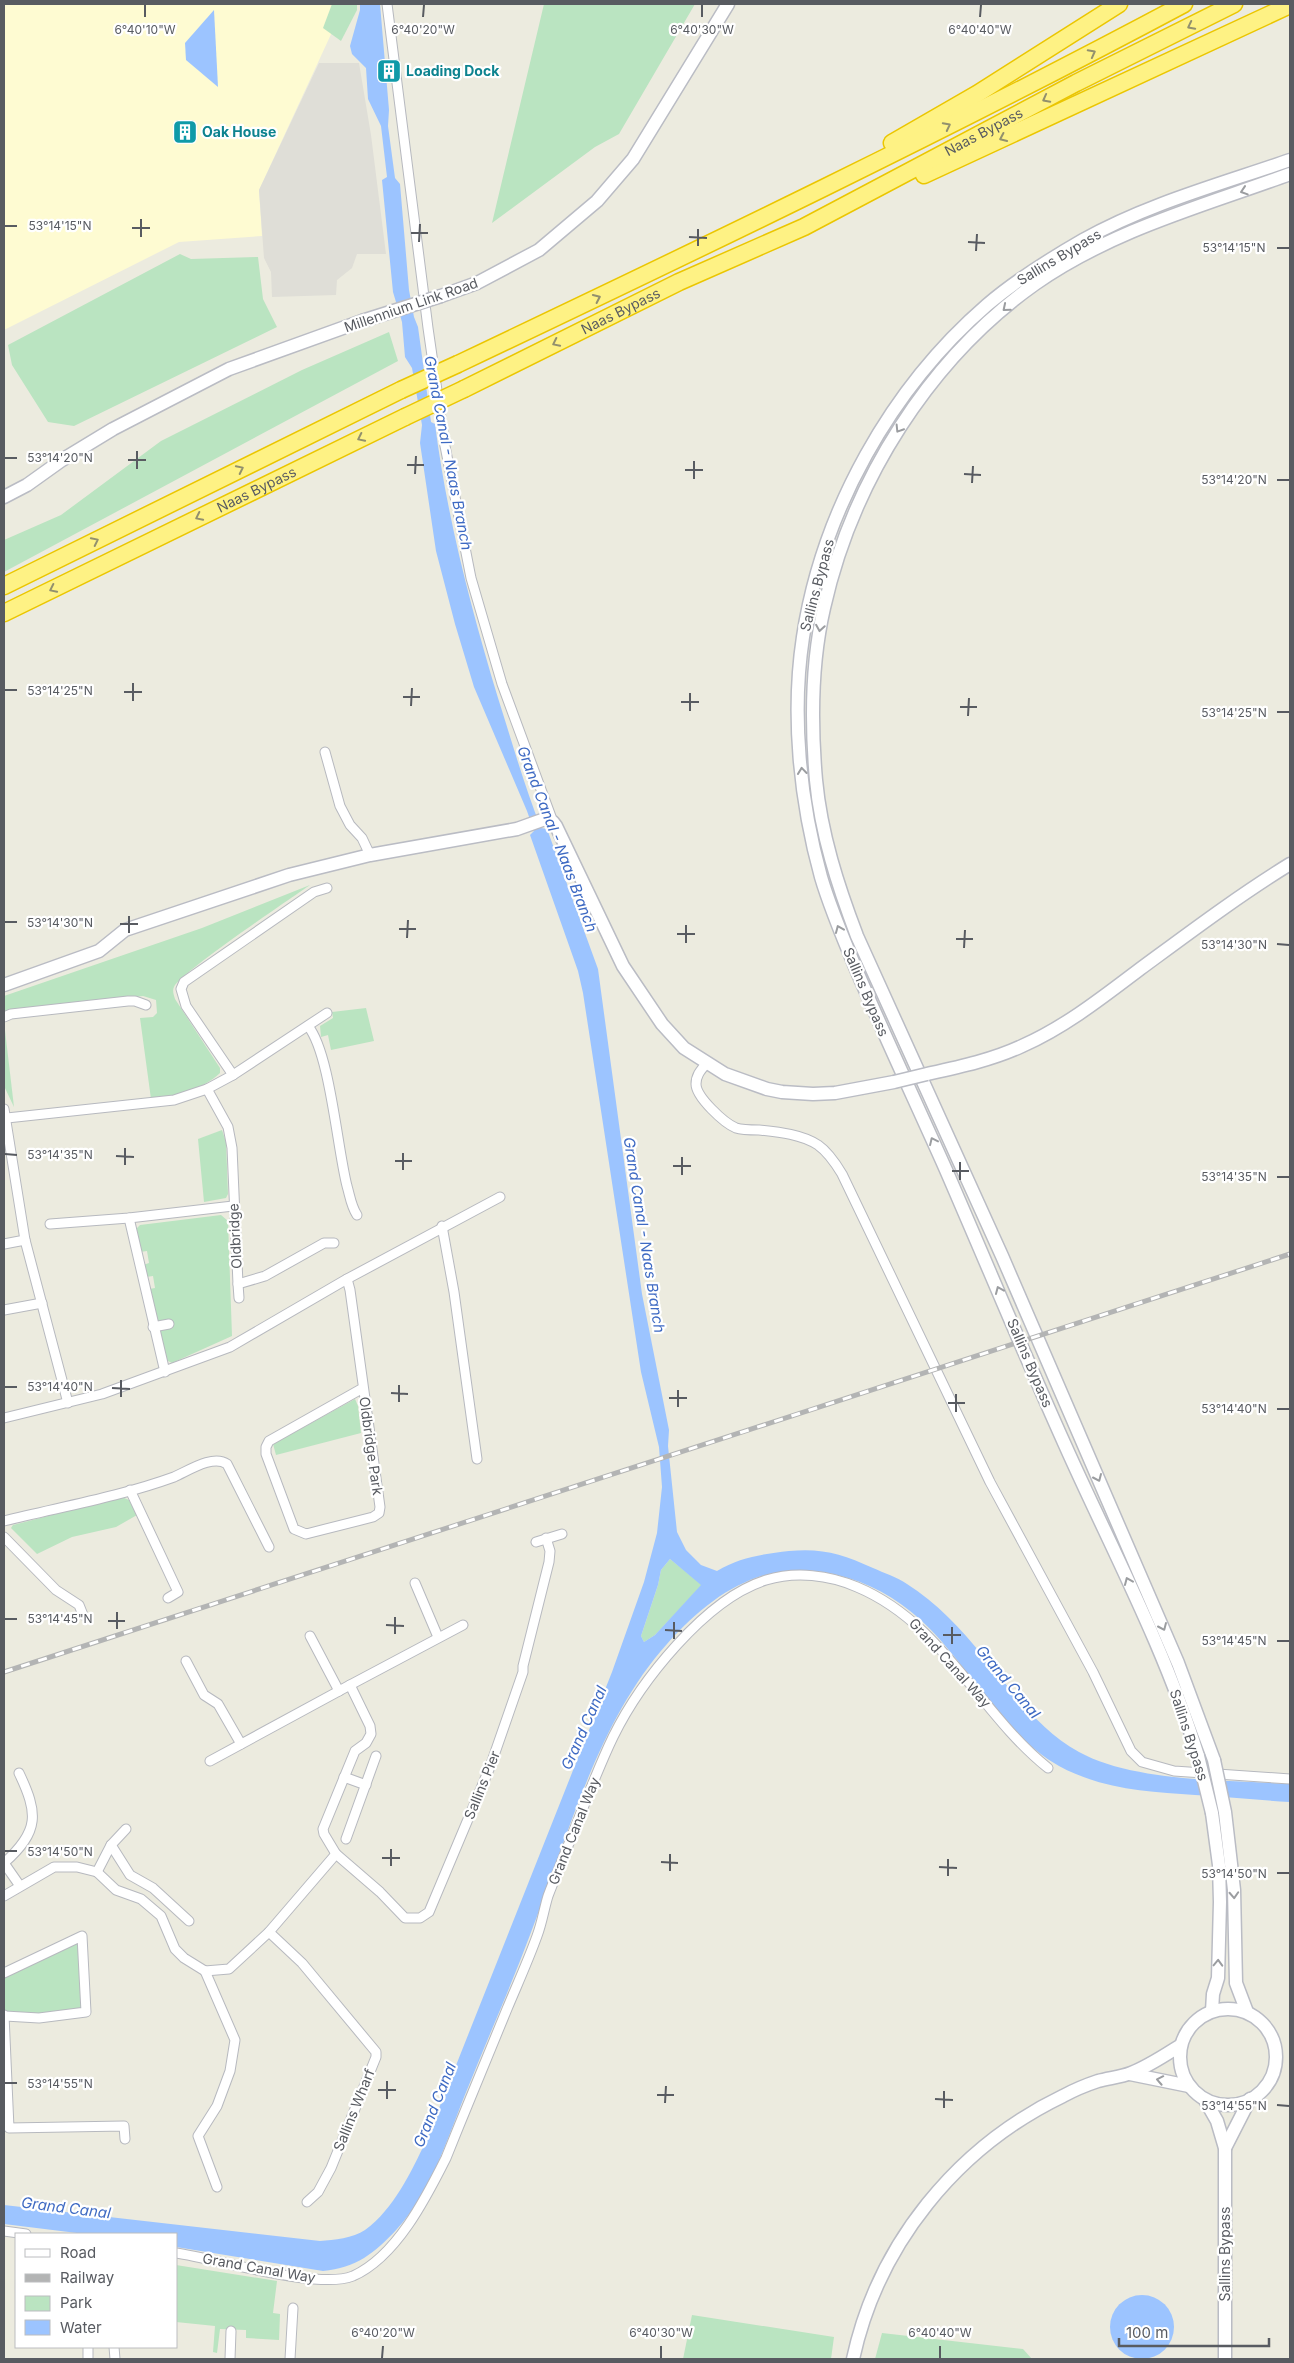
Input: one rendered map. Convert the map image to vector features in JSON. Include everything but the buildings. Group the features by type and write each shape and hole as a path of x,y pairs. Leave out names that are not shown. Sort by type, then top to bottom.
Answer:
{"highway":[{"path":"672,262 977,94 1119,4"},
{"name":"Naas Bypass","path":"4,586 401,390 672,262 1057,71 1184,4"},
{"name":"Naas Bypass","path":"4,613 684,280 804,227 1076,83 1234,4"},
{"path":"684,280 920,177 1290,5"}],"main road":[{"name":"Millennium Link Road","path":"4,497 27,485 62,460 113,429 229,369 362,321 477,284 539,250 597,201 633,159 728,4"},
{"name":"Sallins Bypass","path":"1212,2011 1213,1994 1218,1978 1219,1866 1212,1813 1198,1756 1173,1687 1119,1558 1066,1448 971,1227 887,1043 833,914 820,873 807,811 798,714 798,673 803,633 816,580 826,545 846,494 901,400 948,343 987,305 1028,274 1085,239 1156,206 1290,160"},
{"name":"Sallins Bypass","path":"1248,2012 1236,1983 1234,1890 1225,1812 1214,1760 1178,1663 1002,1256 860,944 842,897 830,858 816,783 813,732 814,680 823,609 849,528 874,469 923,394 955,356 993,319 1035,284 1091,251 1142,226 1290,174"},
{"path":"4,985 99,951 125,930 290,875 370,855 549,821 623,966 662,1024 684,1048 706,1064 748,1083 782,1092 835,1093 978,1063 1021,1047 1047,1034 1112,990 1213,916 1290,864"},
{"path":"1234,2009 1248,2012 1260,2020 1269,2031 1275,2044 1274,2071 1268,2084 1250,2099 1233,2105 1218,2104 1205,2100 1189,2086 1182,2074 1180,2060 1181,2045 1186,2033 1194,2022 1212,2011 1234,2009"},
{"path":"853,2359 867,2311 895,2248 931,2199 963,2164 1008,2127 1035,2110 1064,2095 1099,2081 1130,2074 1181,2045"},
{"path":"1130,2074 1189,2086"},
{"name":"Sallins Bypass","path":"1225,2148 1250,2099"},
{"name":"Sallins Bypass","path":"1205,2100 1217,2121 1225,2148 1226,2359"}],"street":[{"path":"387,4 428,328 445,446 470,578 502,684 549,821"},
{"path":"324,752 340,806 350,825 362,838 370,855"},
{"path":"233,1075 186,1006 181,989 184,982 314,892 327,888"},
{"path":"4,1017 11,1014 128,1001 146,1005"},
{"path":"68,1403 25,1240 5,1113 174,1100 207,1089 233,1075 327,1013"},
{"path":"308,1026 313,1032 323,1064 342,1167 353,1208 357,1215"},
{"path":"706,1064 697,1074 696,1085 705,1102 720,1117 736,1128 791,1134 813,1143 832,1159 842,1174 990,1482 1092,1672 1131,1751 1142,1762 1174,1771 1290,1779"},
{"name":"Oldbridge","path":"207,1089 228,1127 232,1148 233,1206 238,1284 264,1276 324,1243 334,1243"},
{"path":"4,1418 102,1394 230,1347 346,1279 500,1196"},
{"path":"50,1224 129,1218 233,1206"},
{"path":"129,1218 165,1372"},
{"path":"442,1226 454,1292 477,1459"},
{"path":"4,1244 25,1240"},
{"name":"Oldbridge Park","path":"346,1279 363,1388 380,1507 378,1513 373,1517 306,1534 294,1530 266,1454 266,1447 269,1441 363,1388"},
{"path":"238,1284 239,1298"},
{"path":"4,1310 42,1303"},
{"path":"153,1327 169,1324"},
{"path":"4,1521 130,1490 173,1477 211,1461 223,1461 232,1472 269,1547"},
{"path":"130,1490 178,1592 168,1598"},
{"path":"536,1542 562,1534"},
{"path":"4,1537 56,1590 79,1606 83,1615"},
{"name":"Sallins Pier","path":"350,1685 370,1726 371,1734 366,1743 355,1751 323,1832 336,1854 380,1892 405,1918 420,1918 429,1912 490,1767 523,1672 549,1562 550,1551 546,1538"},
{"name":"Grand Canal Way","path":"178,2253 315,2279 334,2280 352,2276 372,2265 400,2236 428,2193 446,2158 538,1936 548,1896 614,1736 647,1680 691,1630 721,1604 743,1591 765,1580 792,1576 816,1576 858,1587 881,1599 908,1616 928,1636 1013,1737 1048,1768"},
{"path":"415,1583 438,1637"},
{"path":"210,1761 462,1625"},
{"path":"310,1636 339,1691"},
{"path":"186,1661 204,1695 218,1704 241,1744"},
{"path":"346,1839 376,1756"},
{"path":"18,1773 31,1798 32,1824 19,1849 4,1863 20,1886"},
{"path":"344,1777 366,1785"},
{"path":"96,1872 111,1846 126,1829"},
{"path":"111,1846 130,1875 153,1888 189,1921"},
{"path":"205,1971 229,1969 269,1932 336,1854"},
{"path":"4,1896 54,1867 77,1867 96,1872 116,1890 141,1899 161,1916 175,1948 184,1958 205,1971 235,2040 230,2071 217,2106 198,2136 216,2187"},
{"name":"Sallins Wharf","path":"269,1932 302,1963 376,2052 331,2168 318,2192 307,2202"},
{"path":"4,1973 82,1936 86,2012 39,2018 5,2016 8,2128 124,2126 125,2139"},
{"path":"4,2231 19,2233"},
{"path":"290,2359 294,2308"},
{"path":"230,2359 231,2331"}],"shaded area":[{"path":"4,4 345,4 259,190 262,236 179,242 4,330"},
{"path":"319,63 359,63 371,135 386,254 357,254 352,268 337,280 336,295 272,297 271,272 264,258 259,190"}],"green space":[{"path":"332,4 357,4 357,10 341,41 323,28"},
{"path":"544,4 695,4 619,134 595,147 492,223"},
{"path":"180,254 191,259 258,257 263,299 277,327 74,426 48,422 12,365 8,345"},
{"path":"389,332 398,361 4,572 4,540 61,515 161,441 302,370"},
{"path":"310,885 214,952 174,987 175,999 220,1068 220,1073 213,1079 188,1092 151,1099 140,1018 153,1017 157,1013 156,1000 143,996 4,1011 4,996 202,928"},
{"path":"366,1008 374,1041 331,1050 328,1035 321,1037 320,1026 333,1018 332,1012"},
{"path":"4,1022 14,1107 4,1086"},
{"path":"222,1130 226,1142 228,1194 226,1198 204,1202 198,1139"},
{"path":"221,1215 228,1221 232,1336 172,1363 166,1360 159,1331 173,1328 171,1320 157,1323 149,1289 155,1288 153,1276 146,1277 143,1265 149,1263 147,1251 140,1252 135,1230 140,1225"},
{"path":"355,1399 358,1406 361,1433 276,1455 273,1444"},
{"path":"122,1497 129,1500 137,1515 116,1527 72,1537 37,1554 11,1528 13,1525"},
{"path":"670,1559 702,1585 655,1635 644,1642 641,1636 661,1570"},
{"path":"80,1938 84,2011 30,2015 4,2013 4,1974"},
{"path":"178,2265 277,2281 273,2313 280,2314 279,2340 246,2338 246,2330 220,2329 217,2353 213,2352 215,2326 178,2322"},
{"path":"692,2315 834,2337 831,2359 683,2359"},
{"path":"882,2333 1023,2349 1032,2359 875,2359"}],"water":[{"path":"360,4 380,4 389,110 388,126 395,178 400,184 409,290 414,317 418,327 431,422 435,424 446,494 469,597 498,698 541,828 547,829 598,969 642,1294 669,1430 668,1446 677,1532 686,1550 701,1565 717,1571 734,1562 752,1557 801,1550 832,1553 862,1563 895,1577 918,1591 938,1608 966,1636 1027,1709 1064,1743 1079,1752 1101,1762 1153,1774 1182,1778 1290,1784 1290,1802 1142,1791 1091,1780 1075,1774 1040,1754 1023,1739 929,1628 911,1612 871,1586 848,1578 821,1572 795,1570 771,1574 748,1581 726,1592 686,1624 667,1644 643,1675 621,1709 586,1783 515,1973 439,2160 421,2197 397,2229 373,2252 345,2267 323,2271 178,2247 178,2233 77,2233 4,2224 4,2205 320,2241 343,2238 360,2233 385,2212 401,2189 426,2141 612,1672 644,1582 657,1533 662,1487 659,1447 641,1372 583,993 578,971 530,835 534,831 527,811 474,687 436,551 420,443 422,425 412,368 405,357 402,322 393,292 382,180 387,177 381,126 368,99 366,68 352,54 350,46","holes":["670,1559 701,1585 655,1635 644,1642 641,1636 661,1570"]},
{"path":"214,10 218,87 186,60 185,43"},
{"path":"1136,2295 1148,2295 1165,2304 1172,2315 1174,2327 1172,2339 1165,2350 1148,2359 1136,2359 1124,2354 1115,2345 1110,2333 1110,2321 1115,2309 1124,2300"}],"railway":[{"path":"4,1672 1290,1254"}],"place":[{"name":"Loading Dock","path":"389,71"},
{"name":"Oak House","path":"185,132"}],"water label":[{"name":"Grand Canal - Naas Branch","path":"448,453"},
{"name":"Grand Canal - Naas Branch","path":"557,839"},
{"name":"Grand Canal - Naas Branch","path":"644,1235"},
{"name":"Grand Canal","path":"1008,1682"},
{"name":"Grand Canal","path":"584,1728"},
{"name":"Grand Canal","path":"435,2105"},
{"name":"Grand Canal","path":"66,2208"}]}
